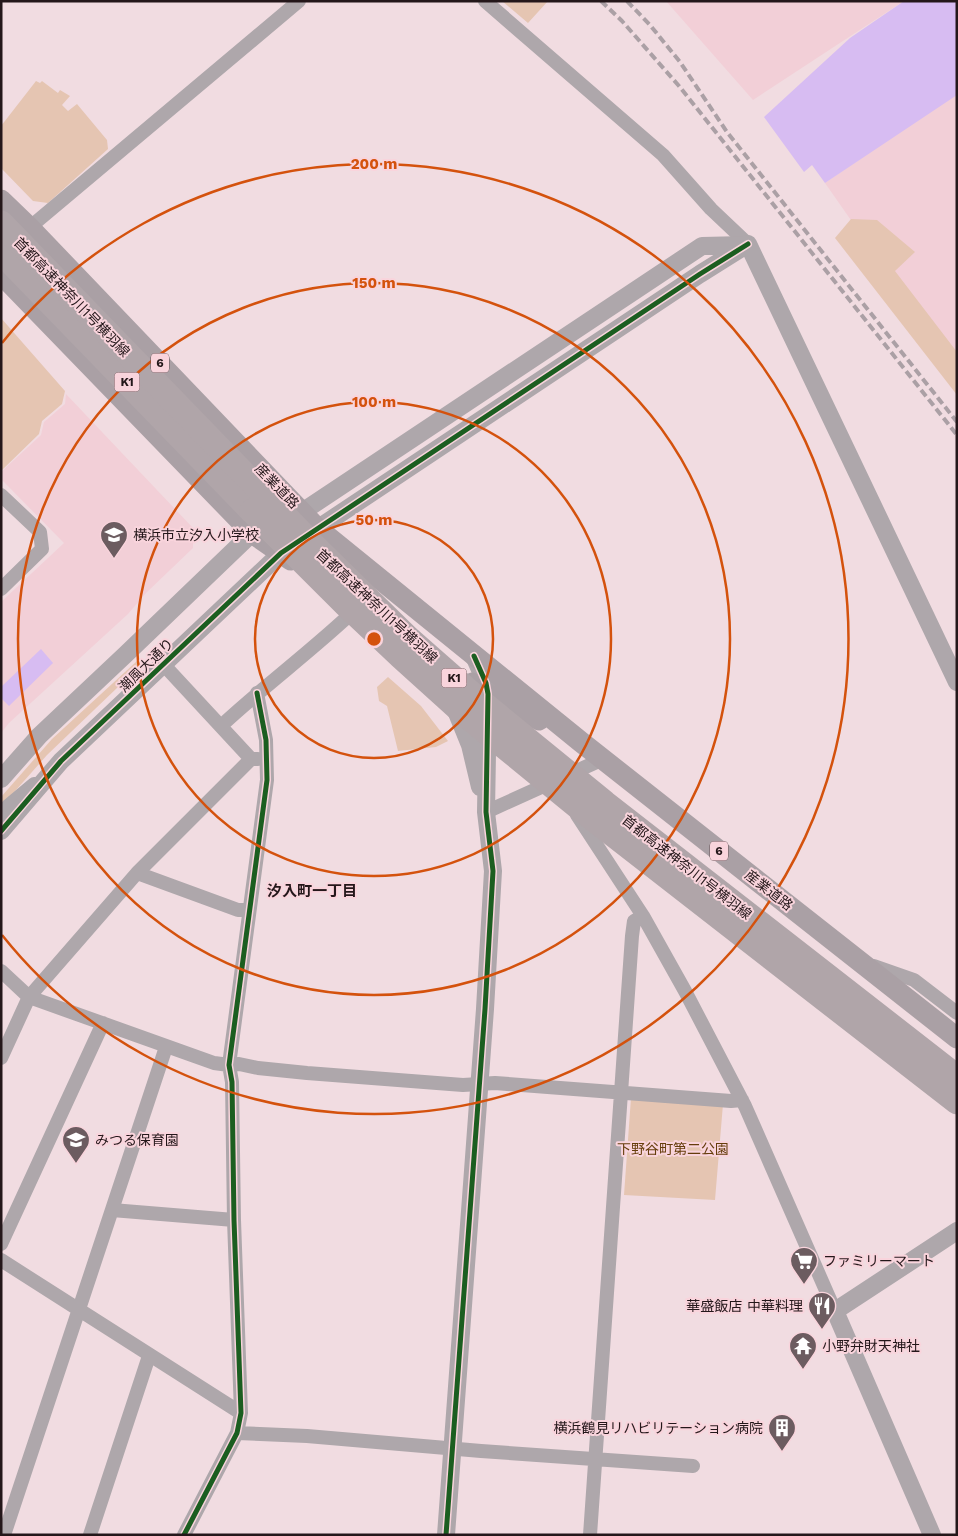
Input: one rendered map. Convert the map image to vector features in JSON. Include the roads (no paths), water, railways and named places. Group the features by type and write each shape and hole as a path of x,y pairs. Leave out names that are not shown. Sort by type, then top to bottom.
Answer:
{"highway":[{"name":"首都高速神奈川1号横羽線","path":"1,223 312,544 408,638 605,804 957,1077"},
{"name":"首都高速神奈川1号横羽線","path":"1,252 298,558 400,656 462,712 586,813 957,1102"}],"main road":[{"name":"産業道路","path":"1,200 30,227 317,528 581,742 957,1038"},
{"name":"産業道路","path":"1,274 252,533 488,694 581,742"}],"street":[{"path":"1,252 299,1"},
{"path":"485,1 663,156 711,208 748,244 957,682"},
{"name":"潮風大通り","path":"1,779 39,736 252,533 302,512 702,246 748,244"},
{"name":"潮風大通り","path":"1,831 61,761 281,553 748,244"},
{"path":"1,495 40,532 42,549 1,589"},
{"path":"221,726 258,692 331,633 359,606"},
{"path":"416,645 447,690 451,699 470,746 486,812"},
{"path":"446,1535 485,1009 492,871 486,812 488,694 486,684 474,656"},
{"path":"163,664 251,759 268,760"},
{"path":"184,1535 237,1433 241,1413 234,1220 232,1082 229,1065 267,780 266,740 258,692"},
{"path":"1,1058 29,997 137,873 251,759"},
{"path":"486,812 603,759"},
{"path":"1,814 61,761"},
{"path":"555,781 643,916 742,1100 932,1535"},
{"path":"137,873 238,910 249,910"},
{"path":"590,1535 632,936 634,921 643,916"},
{"path":"857,960 914,980 957,1013"},
{"path":"1,971 29,997 214,1063 239,1064 258,1068 342,1076 463,1085 501,1084 622,1094 731,1101 742,1100"},
{"path":"1,1244 103,1023"},
{"path":"4,1535 166,1047"},
{"path":"112,1210 234,1220"},
{"path":"835,1311 957,1231"},
{"path":"1,1260 241,1413"},
{"path":"90,1535 149,1356"},
{"path":"237,1433 308,1436 452,1449 693,1466"}],"railway":[{"path":"601,1 622,21 679,86 957,435"},
{"path":"627,1 650,25 680,62 727,132 957,422"}],"place":[{"name":"横浜市立汐入小学校","path":"114,559"},
{"name":"みつる保育園","path":"76,1164"},
{"name":"ファミリーマート","path":"804,1285"},
{"name":"華盛飯店 中華料理","path":"822,1330"},
{"name":"小野弁財天神社","path":"803,1370"},
{"name":"横浜鶴見リハビリテーション病院","path":"782,1452"}],"district":[{"name":"汐入町一丁目","path":"312,891"}],"park label":[{"name":"下野谷町第二公園","path":"673,1149"}]}
